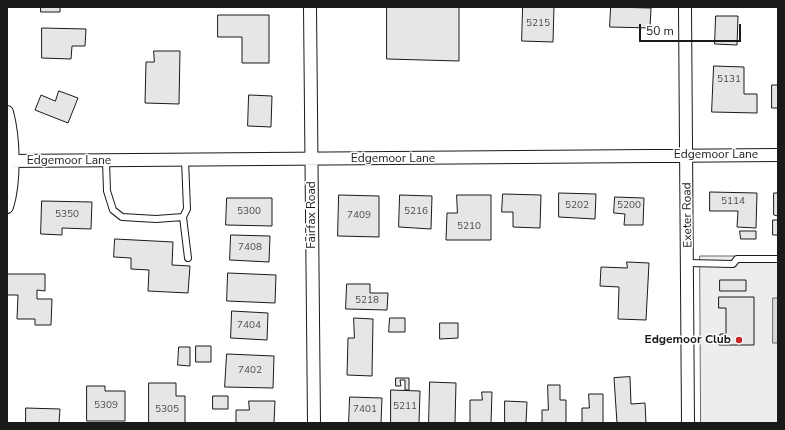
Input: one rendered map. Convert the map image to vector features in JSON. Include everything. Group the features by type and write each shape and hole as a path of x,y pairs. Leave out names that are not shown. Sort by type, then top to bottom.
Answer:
{"street":[{"name":"Fairfax Road","path":"310,7 314,423"},
{"name":"Exeter Road","path":"685,7 688,423"},
{"path":"7,112 11,127 9,161 10,198 7,207"},
{"name":"Edgemoor Lane","path":"9,161 778,155"}],"lane":[{"path":"185,160 187,209 183,217 188,258"},
{"path":"106,161 107,191 113,210 122,217 156,219 183,217"},
{"path":"688,263 733,264 737,259 778,259"}],"shaded area":[{"name":"Edgemoor Club","path":"700,256 778,256 778,423 701,423"},
{"path":"773,298 778,298 778,343 773,343"}],"building":[{"path":"41,7 60,7 60,12 41,12"},
{"path":"387,7 459,7 459,61 387,59"},
{"path":"523,7 554,7 553,42 522,41"},
{"path":"611,7 651,8 650,28 610,27"},
{"path":"218,15 269,15 269,63 242,63 242,37 218,37"},
{"path":"716,16 738,16 737,45 715,44"},
{"path":"42,28 86,29 85,46 72,46 71,59 42,58"},
{"path":"154,51 180,51 179,104 145,103 146,62 154,62"},
{"path":"714,66 744,67 744,94 757,94 757,113 712,112"},
{"path":"772,85 778,85 778,108 772,108"},
{"path":"59,91 78,98 68,123 35,110 41,95 55,101"},
{"path":"249,95 272,96 271,127 248,126"},
{"path":"710,192 757,193 756,228 737,227 738,211 710,211"},
{"path":"559,193 596,194 595,219 559,217"},
{"path":"774,193 778,193 778,216 774,215"},
{"path":"503,194 541,195 540,228 513,227 513,212 502,212"},
{"path":"339,195 379,196 379,237 338,236"},
{"path":"400,195 432,196 431,229 399,227"},
{"path":"457,195 491,195 491,240 446,240 447,213 457,213"},
{"path":"615,197 644,198 643,225 624,225 625,214 614,213"},
{"path":"227,198 272,198 272,226 226,225"},
{"path":"42,201 92,202 91,229 62,228 62,235 41,234"},
{"path":"773,220 778,220 778,235 773,235"},
{"path":"740,231 756,231 756,239 741,239"},
{"path":"231,235 270,236 269,262 230,260"},
{"path":"115,239 173,242 172,265 190,266 188,293 148,291 149,270 131,269 131,258 114,257"},
{"path":"627,262 649,263 646,320 618,319 619,287 600,286 601,267 627,268"},
{"path":"228,273 276,275 275,303 227,301"},
{"path":"7,274 45,274 45,291 37,290 37,299 52,299 51,325 35,325 35,319 17,319 18,295 7,295"},
{"path":"720,280 746,280 746,291 720,291"},
{"path":"347,284 370,284 370,293 388,293 387,310 346,309"},
{"path":"719,297 754,297 754,345 719,345 720,334 726,334 726,308 719,308"},
{"path":"232,311 268,313 267,340 231,338"},
{"path":"354,318 373,319 372,376 347,375 348,338 354,338"},
{"path":"390,318 405,318 405,332 389,332"},
{"path":"440,323 458,323 458,338 440,339"},
{"path":"196,346 211,346 211,362 196,362"},
{"path":"179,347 190,347 190,366 178,365"},
{"path":"227,354 274,356 273,388 225,387"},
{"path":"630,377 631,404 645,403 646,423 617,423 614,378"},
{"path":"396,378 409,378 409,390 405,390 405,380 400,380 401,386 396,386"},
{"path":"430,382 456,383 455,423 429,423"},
{"path":"149,383 176,383 176,396 185,396 185,423 149,423"},
{"path":"548,385 560,385 560,400 566,400 566,423 542,423 542,410 548,410"},
{"path":"87,386 105,386 105,391 125,391 125,421 87,421"},
{"path":"391,390 420,391 419,423 391,423"},
{"path":"482,392 492,392 491,423 470,423 470,400 482,400"},
{"path":"589,394 603,394 603,423 582,423 582,408 589,408"},
{"path":"213,396 228,396 228,409 213,409"},
{"path":"350,397 382,398 381,423 349,423"},
{"path":"249,401 275,401 274,423 236,423 236,410 249,410"},
{"path":"505,401 527,402 526,423 505,423"},
{"path":"26,408 60,409 59,423 26,423"}],"place":[{"name":"Edgemoor Club","path":"739,340"}]}
